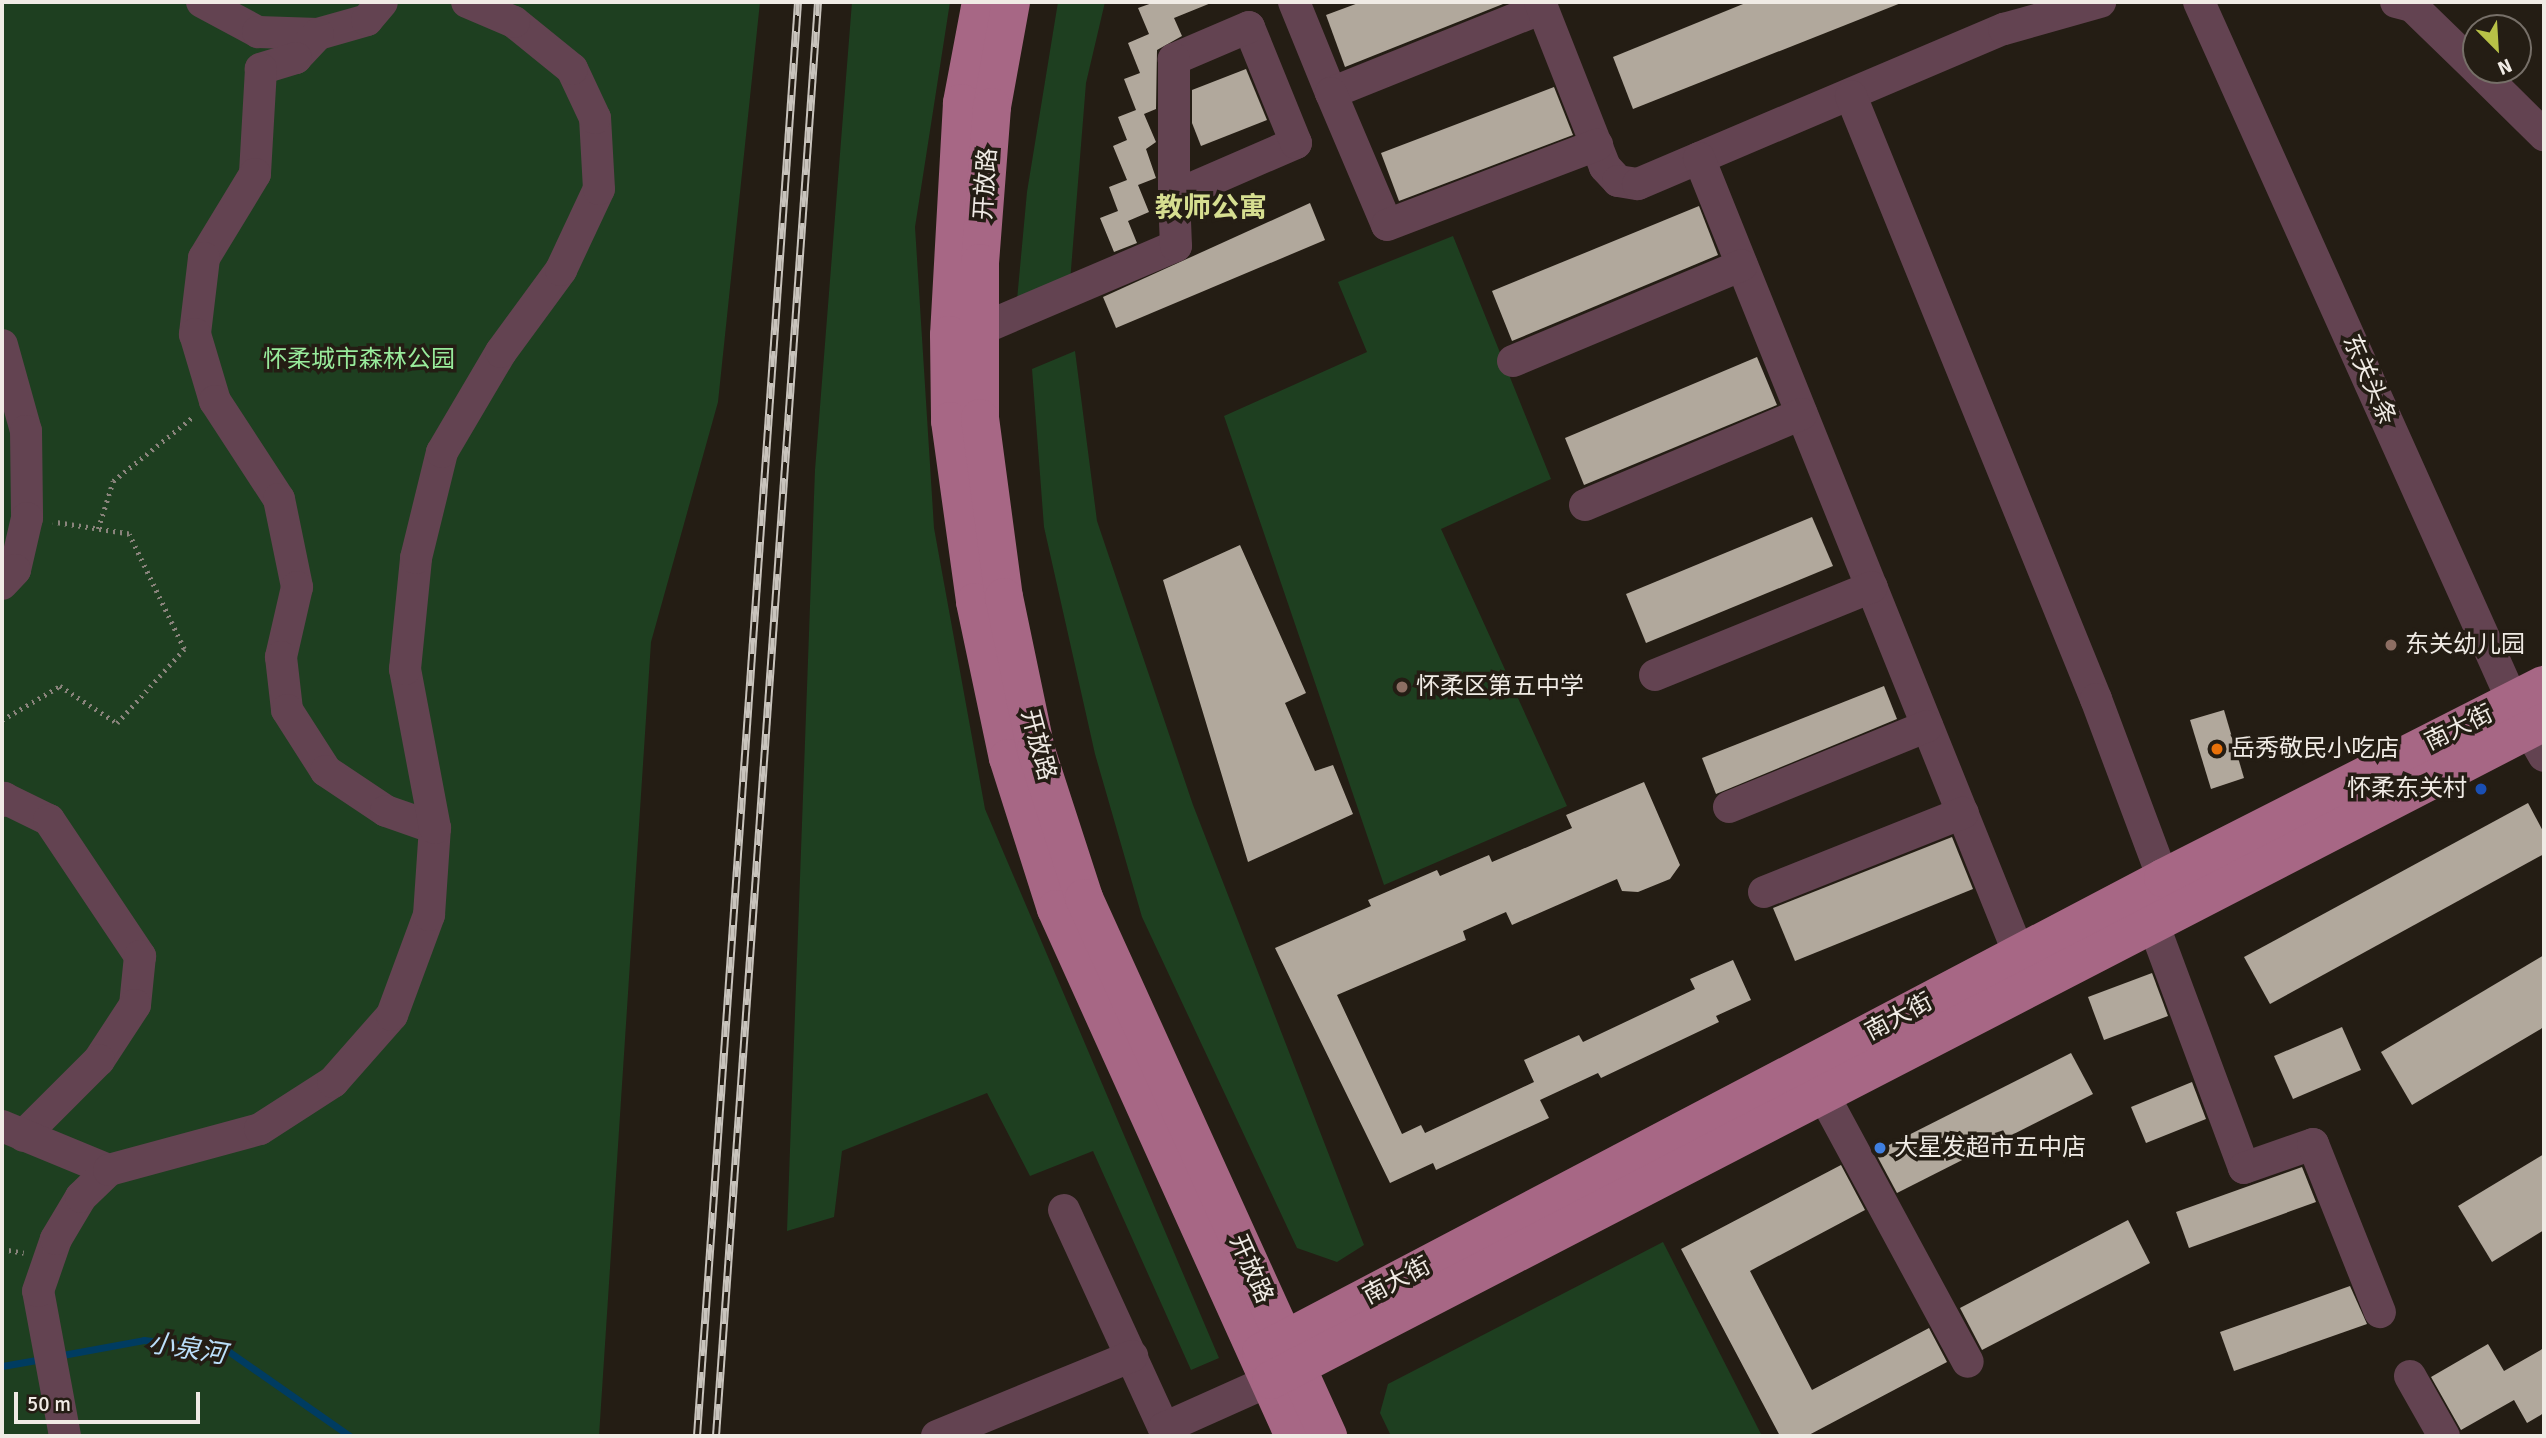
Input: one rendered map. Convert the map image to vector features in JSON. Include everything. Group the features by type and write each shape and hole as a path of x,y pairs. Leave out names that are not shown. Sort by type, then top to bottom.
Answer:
{"main road":[{"name":"开放路","path":"981,2 962,103 949,335 950,421 975,602 1008,758 1056,909 1276,1361 1328,1436"},
{"name":"开放路","path":"1011,2 992,107 979,330 980,418 1002,583 1036,750 1084,898 1276,1361 1294,1436"},
{"name":"南大街","path":"1276,1361 2018,954 2163,878 2535,719"},
{"name":"南大街","path":"1276,1361 1824,1096 2154,926 2535,719"}],"street":[{"path":"202,2 258,32 318,34 367,20 382,2"},
{"path":"65,1436 38,1291 55,1239 81,1197 108,1170 260,1129 333,1082 392,1015 429,915 435,828 405,669 416,558 442,452 501,352 561,271 599,189 595,118 572,69 513,22 467,2"},
{"path":"1294,2 1387,225 1597,145"},
{"path":"1331,93 1541,5 1605,167 1618,181 1638,184 2004,29 2101,2"},
{"name":"东关头条","path":"2199,2 2535,719"},
{"path":"2396,2 2412,6 2462,54"},
{"path":"979,330 1176,246 1174,196 1174,59 1249,27 1296,143 1174,196"},
{"path":"318,34 296,58 261,69 255,174 204,258 195,334 211,391 279,499 297,587 281,657 287,710 326,771 386,811 435,828"},
{"path":"2492,84 2544,135"},
{"path":"1851,96 2091,686 2163,878"},
{"path":"1699,159 2018,954"},
{"path":"1513,360 1742,265"},
{"path":"2,345 26,431 27,518 15,570 2,584"},
{"path":"1585,505 1802,414"},
{"path":"1655,675 1872,587"},
{"path":"1729,807 1927,726"},
{"path":"2,802 4,798 49,820 140,956 135,1005 99,1060 12,1131 108,1170"},
{"path":"1763,892 1963,813"},
{"path":"2154,926 2244,1168 2313,1144 2380,1312"},
{"path":"1824,1096 1968,1362"},
{"path":"1064,1210 1166,1432 1276,1361"},
{"path":"937,1436 1132,1356"},
{"path":"2410,1376 2444,1436"}],"path":[{"path":"98,529 113,481 178,431 211,391"},
{"path":"2,720 60,686 117,723 184,649 129,534 27,518"}],"green space":[{"name":"怀柔城市森林公园","path":"2,2 760,2 718,402 651,642 599,1436 2,1436"},
{"path":"852,2 950,2 915,227 934,528 985,809 1219,1358 1191,1370 1093,1151 1030,1176 987,1093 842,1151 834,1217 787,1231 815,470"},
{"path":"1058,2 1105,2 1086,83 1070,282 1017,300 1027,192"},
{"path":"1453,236 1551,479 1441,529 1567,806 1384,885 1224,416 1367,352 1338,282"},
{"path":"1075,351 1097,521 1193,805 1364,1245 1337,1262 1297,1248 1142,917 1095,754 1044,527 1032,369"},
{"path":"1663,1242 1762,1436 1391,1436 1380,1413 1388,1384"}],"building":[{"path":"1155,2 1211,3 1174,18 1182,36 1157,50 1156,109 1144,114 1156,142 1146,149 1156,178 1138,185 1149,212 1128,221 1137,243 1114,252 1100,218 1118,211 1109,187 1127,180 1113,146 1127,140 1118,117 1136,110 1124,79 1140,73 1128,43 1149,34 1138,8"},
{"path":"1361,2 1508,2 1345,67 1326,15"},
{"path":"1748,2 1901,3 1633,109 1613,57"},
{"path":"1246,69 1267,120 1201,146 1192,123 1192,90"},
{"path":"1554,87 1573,135 1399,201 1381,153"},
{"path":"1310,203 1325,240 1116,328 1103,297"},
{"path":"1699,206 1718,255 1512,341 1492,291"},
{"path":"1757,357 1777,405 1584,485 1565,438"},
{"path":"1812,517 1833,566 1646,643 1626,594"},
{"path":"1240,545 1306,693 1285,703 1315,771 1333,765 1353,814 1248,862 1163,580"},
{"path":"1884,686 1897,719 1716,794 1702,758"},
{"name":"岳秀敬民小吃店","path":"2224,710 2244,778 2211,789 2190,720"},
{"path":"1644,782 1680,865 1670,879 1638,892 1622,891 1617,879 1512,925 1506,912 1463,931 1466,940 1337,995 1402,1134 1421,1125 1425,1133 1534,1082 1524,1060 1579,1035 1583,1042 1695,989 1690,979 1733,960 1751,1000 1716,1016 1719,1022 1601,1078 1598,1073 1540,1100 1549,1118 1436,1170 1433,1163 1390,1183 1275,948 1371,906 1368,900 1437,870 1440,876 1489,855 1492,862 1572,828 1566,815"},
{"path":"2528,803 2544,833 2544,854 2270,1004 2244,957"},
{"path":"1952,837 1973,889 1795,961 1773,908"},
{"path":"2544,955 2544,1027 2412,1105 2381,1052"},
{"path":"2152,973 2168,1016 2104,1040 2088,997"},
{"path":"2342,1027 2361,1070 2293,1099 2274,1056"},
{"path":"2071,1053 2093,1094 1897,1193 1875,1152"},
{"path":"2192,1082 2206,1119 2146,1143 2131,1107"},
{"path":"2544,1154 2544,1230 2492,1262 2458,1206"},
{"path":"1841,1165 1865,1210 1750,1271 1812,1390 1929,1328 1947,1362 1807,1436 1780,1436 1681,1249"},
{"path":"2302,1167 2316,1202 2189,1248 2176,1212"},
{"path":"2128,1220 2150,1263 1982,1350 1960,1308"},
{"path":"2350,1286 2367,1324 2234,1371 2220,1332"},
{"path":"2488,1344 2504,1371 2544,1348 2544,1413 2527,1423 2514,1400 2461,1430 2431,1377"}],"waterway":[{"name":"小泉河","path":"57,1356 144,1340 228,1351 350,1436"},
{"name":"小泉河","path":"2,1366 42,1359"}],"railway":[{"path":"697,1436 798,2"},
{"path":"716,1436 818,2"}],"place":[{"name":"东关幼儿园","path":"2391,645"},
{"name":"怀柔区第五中学","path":"1402,687"},
{"name":"岳秀敬民小吃店","path":"2217,749"},
{"name":"怀柔东关村","path":"2481,789"},
{"name":"大星发超市五中店","path":"1880,1148"}],"district":[{"name":"教师公寓","path":"1211,208"}]}
